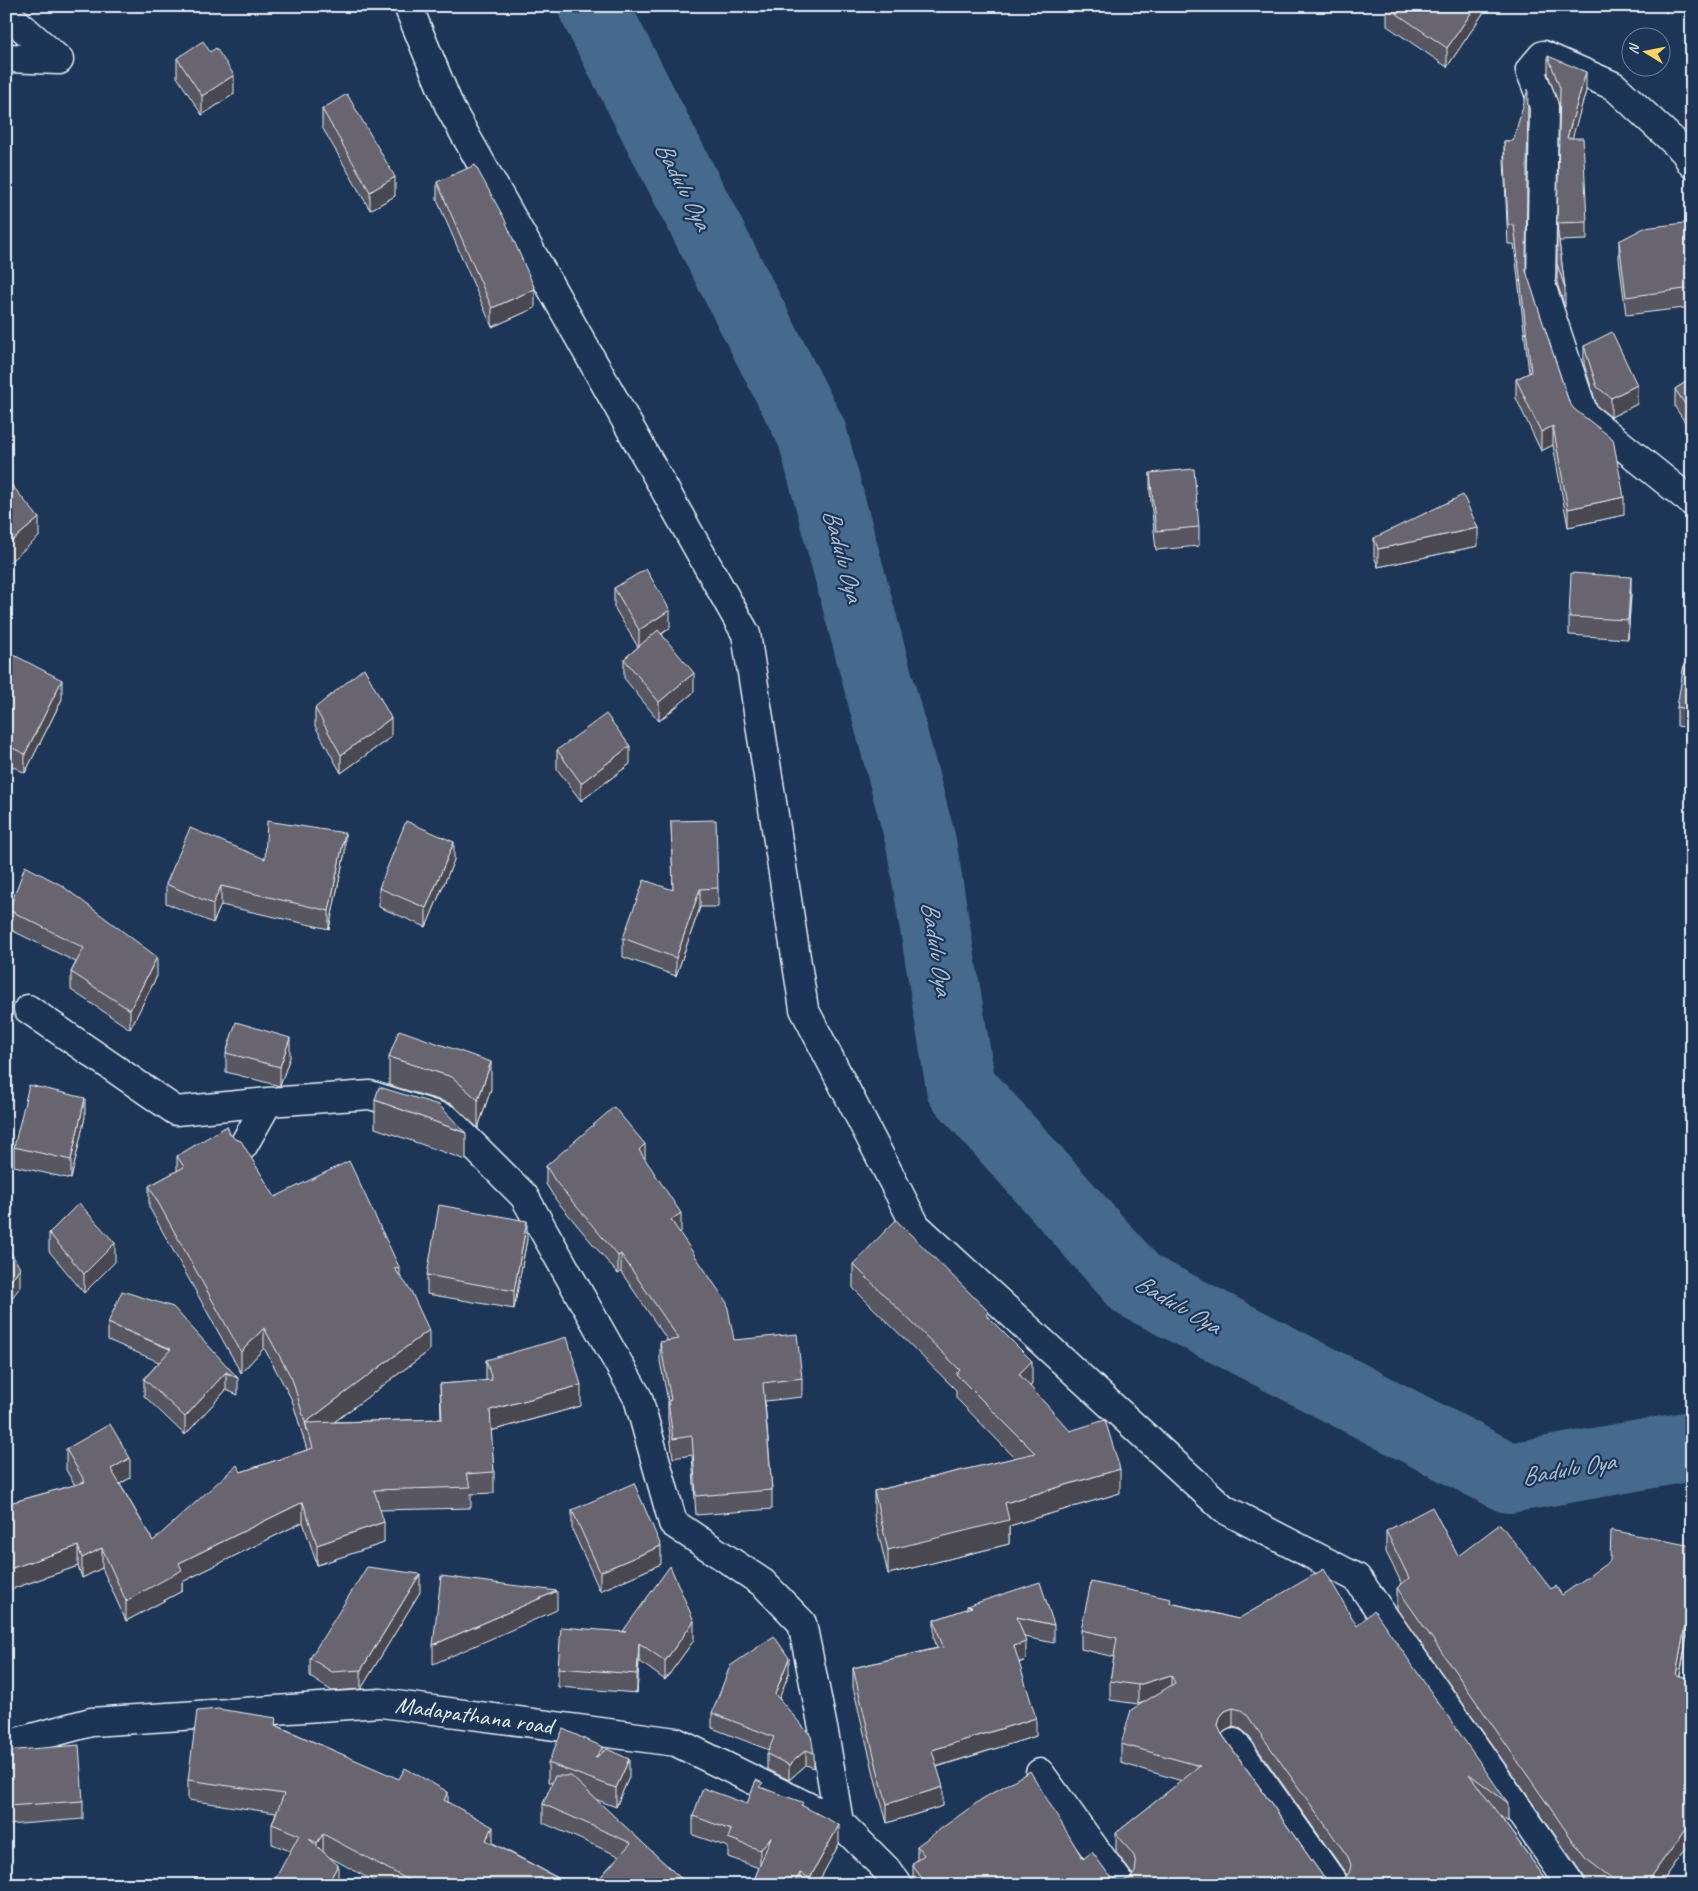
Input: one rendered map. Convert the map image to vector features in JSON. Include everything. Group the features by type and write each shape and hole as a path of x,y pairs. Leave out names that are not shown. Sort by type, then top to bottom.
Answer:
{"street":[{"path":"408,6 450,108 746,634 804,1008 916,1226 1224,1509 1357,1578 1571,1885"},
{"path":"6,13 59,60 6,58"},
{"path":"1692,164 1684,151 1614,86 1543,55 1530,70 1544,106 1541,285 1584,416 1692,502"},
{"path":"28,1009 176,1111 370,1095 447,1119 524,1196 638,1398 673,1523 763,1583 802,1623 825,1738 839,1822"},
{"path":"243,1146 268,1102"},
{"name":"Madapathana road","path":"6,1745 91,1722 381,1703 676,1742 839,1822 891,1881"},
{"path":"1234,1743 1335,1885"},
{"path":"1040,1773 1121,1885"}],"building":[{"path":"1388,6 1476,6 1447,48"},
{"path":"203,41 210,52 216,48 234,75 202,96 177,58"},
{"path":"1548,56 1586,72 1567,138 1583,138 1587,222 1557,223 1560,88"},
{"path":"1528,89 1526,271 1569,402 1574,409 1613,439 1624,497 1568,509 1553,426 1541,432 1516,379 1531,372 1514,225 1508,225 1504,141 1513,141"},
{"path":"347,94 395,177 370,192 322,109"},
{"path":"475,165 504,218 535,289 492,308 437,182"},
{"path":"1692,222 1692,288 1626,297 1619,241 1644,228"},
{"path":"1557,225 1565,288 1557,264"},
{"path":"1612,332 1637,385 1611,398 1597,387 1584,346"},
{"path":"1692,378 1692,415 1675,389"},
{"path":"1194,469 1199,527 1156,531 1150,473"},
{"path":"6,478 39,518 6,546"},
{"path":"1463,495 1478,528 1378,549 1374,538"},
{"path":"646,569 670,610 639,630 614,588"},
{"path":"1571,573 1631,577 1628,620 1569,617"},
{"path":"658,630 694,673 659,702 624,659"},
{"path":"6,651 62,680 25,754 6,745"},
{"path":"1684,664 1692,665 1692,710 1677,707"},
{"path":"364,668 391,718 341,755 315,708"},
{"path":"606,714 630,746 581,783 557,750"},
{"path":"716,820 718,888 700,889 676,958 623,938 644,880 673,890 671,821"},
{"path":"267,821 345,833 329,911 221,886 213,904 166,884 190,828 265,859"},
{"path":"406,821 454,842 426,908 379,888"},
{"path":"25,866 61,885 157,957 130,1010 71,972 84,948 9,910"},
{"path":"236,1022 290,1038 280,1067 226,1053"},
{"path":"399,1030 491,1062 478,1100 452,1077 389,1057"},
{"path":"29,1085 85,1098 71,1160 14,1147"},
{"path":"379,1087 439,1105 466,1133 375,1100"},
{"path":"614,1107 645,1144 639,1150 681,1213 671,1220 727,1303 734,1340 797,1334 802,1378 763,1383 772,1490 696,1496 692,1436 673,1439 668,1401 671,1400 660,1342 679,1339 621,1254 618,1256 556,1182 546,1166"},
{"path":"227,1126 230,1134 235,1139 241,1141 275,1197 349,1161 400,1269 394,1268 410,1289 429,1330 305,1423 292,1379 264,1328 241,1352 149,1186 184,1167 177,1156"},
{"path":"79,1203 115,1243 84,1274 49,1233"},
{"path":"439,1205 527,1221 514,1291 427,1275"},
{"path":"896,1220 989,1312 986,1315 1032,1361 1019,1374 1070,1431 1105,1420 1120,1469 1005,1503 1009,1520 888,1550 874,1491 1035,1453 956,1374 960,1370 853,1264"},
{"path":"6,1244 20,1268 6,1287"},
{"path":"122,1291 173,1307 238,1378 226,1372 185,1417 144,1379 171,1349 108,1323"},
{"path":"567,1337 581,1385 490,1410 494,1472 466,1474 471,1487 374,1490 384,1522 317,1545 303,1502 179,1563 182,1570 126,1601 102,1548 82,1558 78,1546 6,1570 6,1504 85,1482 66,1449 110,1424 130,1458 111,1469 153,1541 237,1465 241,1472 313,1448 305,1423 442,1419 440,1384 492,1380 486,1360"},
{"path":"634,1483 661,1546 600,1572 572,1510"},
{"path":"1432,1507 1458,1556 1500,1524 1551,1589 1556,1586 1562,1595 1610,1561 1611,1530 1692,1546 1692,1600 1690,1600 1676,1675 1692,1679 1692,1820 1645,1885 1621,1885 1585,1858 1397,1588 1409,1578 1386,1531"},
{"path":"670,1566 694,1621 665,1661 639,1643 637,1674 558,1668 561,1627 626,1632 623,1631"},
{"path":"367,1567 420,1574 361,1670 332,1672 310,1658"},
{"path":"1324,1569 1357,1626 1374,1610 1508,1803 1469,1774 1550,1885 944,1885 943,1883 941,1885 927,1885 913,1866 913,1863 924,1855 917,1846 982,1799 1030,1771 1083,1859 1092,1852 1115,1880 1123,1881 1131,1878 1135,1872 1134,1856 1116,1833 1200,1766 1121,1744 1131,1710 1175,1683 1171,1675 1138,1685 1110,1681 1117,1638 1081,1630 1091,1582 1171,1599 1170,1603 1238,1619","holes":["1233,1708 1241,1710 1247,1715 1348,1857 1351,1865 1349,1873 1344,1879 1337,1881 1329,1880 1322,1875 1221,1733 1218,1725 1220,1717 1225,1711"]},
{"path":"441,1576 557,1591 433,1645"},
{"path":"1040,1582 1054,1625 1017,1617 1026,1642 1014,1646 1036,1718 932,1750 943,1787 887,1804 853,1668 943,1647 934,1620 972,1607 967,1606"},
{"path":"774,1636 789,1658 775,1694 811,1736 814,1753 806,1750 789,1765 767,1754 774,1737 712,1713 730,1666"},
{"path":"218,1709 276,1718 275,1725 399,1779 405,1768 448,1792 444,1800 493,1827 486,1840 571,1885 418,1885 323,1834 317,1843 309,1839 338,1865 327,1885 272,1885 299,1835 272,1824 284,1794 188,1780 197,1711"},
{"path":"563,1729 603,1747 595,1758 607,1749 629,1759 616,1788 548,1763"},
{"path":"79,1745 83,1801 7,1806 6,1751"},
{"path":"555,1776 571,1776 688,1885 599,1885 596,1882 631,1843 543,1804"},
{"path":"756,1780 763,1783 759,1787 802,1802 801,1805 839,1825 810,1878 800,1873 794,1885 752,1885 771,1837 760,1850 728,1838 731,1830 693,1816 703,1788 747,1804"},
{"path":"58,1878 66,1885 52,1885"}],"waterway":[{"name":"Badulu Oya","path":"593,6 812,434 921,842 961,1087 1137,1285 1509,1478 1692,1446"}]}
